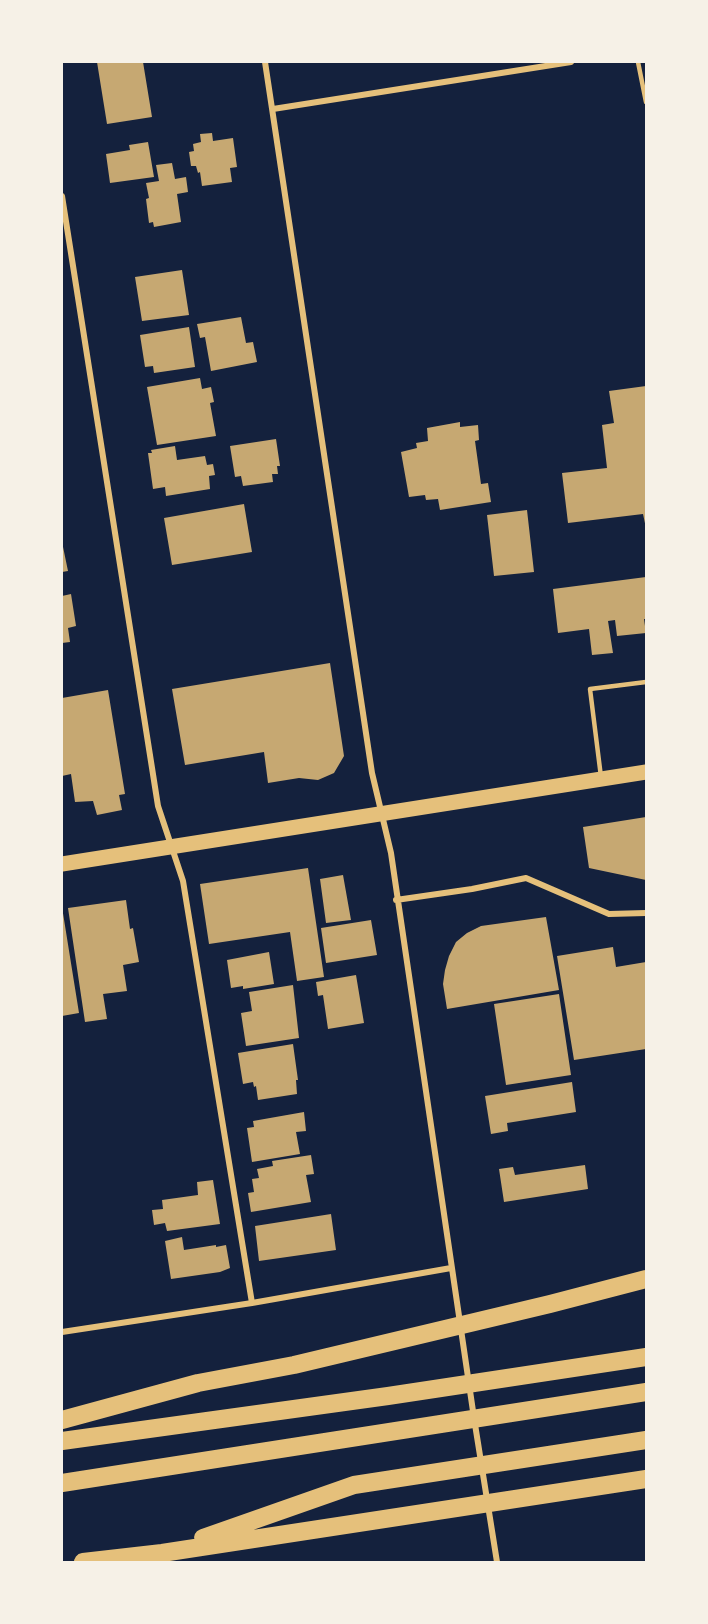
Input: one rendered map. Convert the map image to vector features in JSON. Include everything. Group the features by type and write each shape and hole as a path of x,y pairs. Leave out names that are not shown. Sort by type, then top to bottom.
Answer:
{"highway":[{"path":"62,1420 198,1383 294,1365 646,1279"},
{"path":"62,1441 646,1358"},
{"path":"62,1483 646,1392"},
{"path":"162,1553 354,1485 646,1440"},
{"path":"83,1563 646,1479"}],"main road":[{"path":"62,864 646,772"}],"street":[{"path":"265,62 372,773 391,853 396,900 497,1563"},
{"path":"273,109 571,62"},
{"path":"62,196 157,800 183,881 252,1303"},
{"path":"396,900 472,889 526,878 609,914 646,913"},
{"path":"62,1332 252,1303 452,1268"}],"lane":[{"path":"638,62 646,102"},
{"path":"602,779 590,689 646,682"}],"building":[{"path":"97,62 143,62 152,117 107,124"},
{"path":"212,133 213,141 233,138 237,167 230,168 232,182 202,186 200,172 198,173 196,166 191,166 189,152 194,151 193,144 201,142 200,134"},
{"path":"148,142 154,177 110,183 106,154 130,150 129,145"},
{"path":"172,163 175,179 186,177 188,192 177,194 181,222 154,227 153,222 149,223 146,199 149,198 146,183 159,181 156,165"},
{"path":"182,270 189,315 142,321 135,277"},
{"path":"241,317 246,343 253,342 257,362 211,371 205,337 200,338 197,324"},
{"path":"189,327 195,367 154,373 153,366 145,367 140,335"},
{"path":"200,378 202,389 211,387 214,402 210,403 216,436 157,445 147,387"},
{"path":"646,386 646,528 643,514 568,523 562,473 607,468 602,425 614,423 609,391"},
{"path":"460,422 460,427 478,425 479,440 475,441 481,484 488,483 491,502 440,510 438,499 426,500 425,495 409,497 401,452 417,448 416,443 428,441 427,428"},
{"path":"276,439 280,466 277,466 278,474 272,474 273,482 243,486 241,476 235,477 230,446"},
{"path":"175,446 177,460 205,456 207,465 213,464 215,475 209,476 210,489 166,496 165,487 153,489 148,453 152,453 151,450"},
{"path":"244,504 252,552 172,565 164,518"},
{"path":"527,510 534,572 494,576 487,515"},
{"path":"62,542 68,571 62,572"},
{"path":"646,577 646,619 644,619 646,633 617,636 615,620 608,621 613,653 592,655 589,629 558,633 553,589"},
{"path":"71,594 76,626 68,628 70,642 62,643 62,596"},
{"path":"330,663 344,756 334,773 318,780 299,778 268,783 264,752 185,765 172,689"},
{"path":"108,690 125,794 119,795 122,810 97,815 93,801 75,802 71,774 62,776 62,698"},
{"path":"646,817 646,880 589,868 583,827"},
{"path":"308,868 324,977 297,981 290,932 209,944 200,884"},
{"path":"343,875 351,920 326,923 320,879"},
{"path":"126,900 130,929 133,928 139,962 123,965 127,991 103,994 107,1019 85,1022 68,908"},
{"path":"62,907 79,1013 62,1016"},
{"path":"546,917 559,990 447,1009 443,984 449,956 456,942 481,926"},
{"path":"371,920 377,955 326,963 321,928"},
{"path":"613,947 616,967 646,962 646,1049 574,1060 557,956"},
{"path":"269,952 274,984 243,989 243,986 231,988 227,960"},
{"path":"356,975 364,1023 328,1029 323,995 318,996 316,982"},
{"path":"293,985 299,1038 246,1046 241,1013 252,1011 249,992"},
{"path":"559,994 571,1075 506,1085 494,1004"},
{"path":"293,1044 298,1080 296,1080 297,1094 258,1100 256,1086 254,1087 253,1082 243,1084 238,1053"},
{"path":"572,1082 576,1112 507,1123 508,1131 491,1134 485,1096"},
{"path":"304,1112 306,1131 296,1132 300,1154 252,1162 247,1128 254,1127 253,1121"},
{"path":"311,1155 314,1174 306,1175 311,1202 251,1212 248,1193 254,1192 252,1179 259,1178 257,1169 273,1166 272,1161"},
{"path":"585,1165 588,1189 504,1202 499,1169 513,1167 515,1175"},
{"path":"213,1180 220,1224 167,1231 165,1223 154,1225 152,1210 163,1209 162,1200 198,1195 197,1182"},
{"path":"331,1214 336,1250 259,1261 255,1226"},
{"path":"182,1237 184,1250 226,1245 230,1268 220,1272 171,1279 165,1241"}]}
